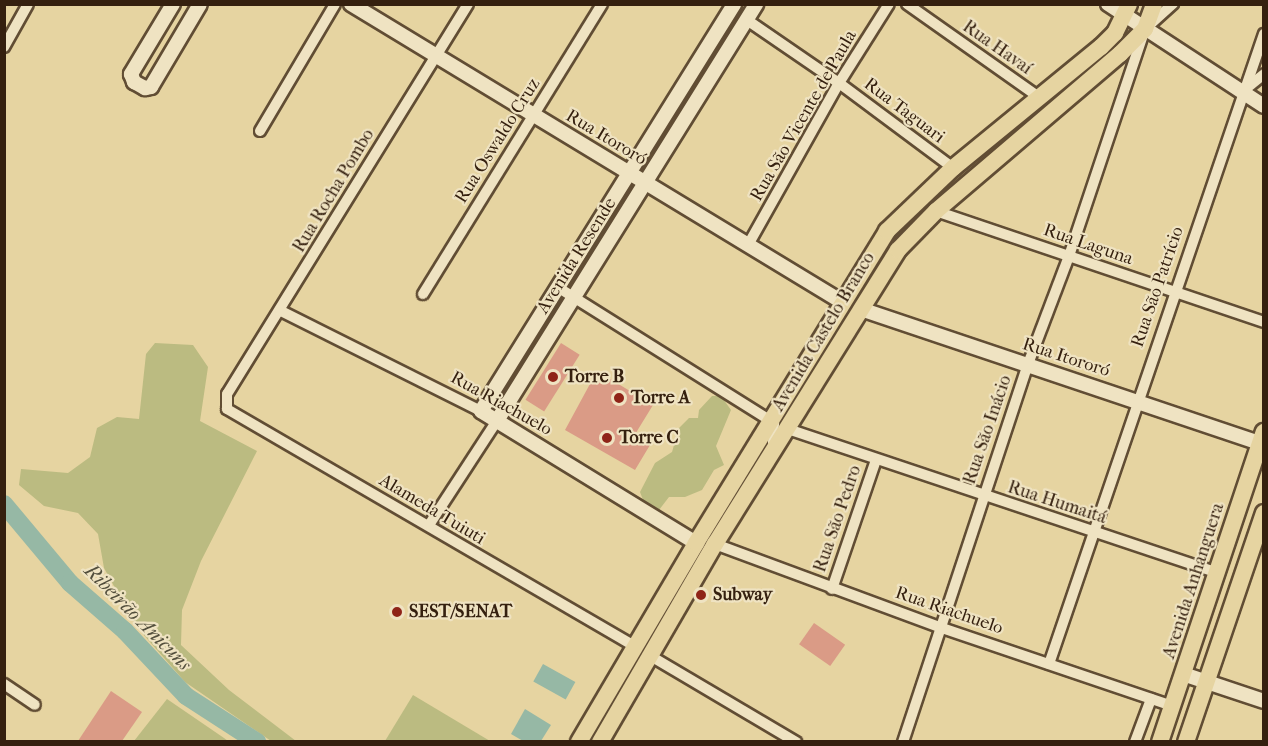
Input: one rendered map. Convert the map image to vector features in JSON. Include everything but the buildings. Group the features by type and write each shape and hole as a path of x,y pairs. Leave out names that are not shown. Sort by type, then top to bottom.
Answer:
{"main road":[{"path":"1146,30 1154,4"},
{"name":"Avenida Castelo Branco","path":"600,741 642,650 696,543 887,231 953,168 1101,47 1127,10"},
{"name":"Avenida Castelo Branco","path":"579,741 715,544 898,250 936,211 1146,30"},
{"name":"Avenida Anhanguera","path":"1160,741 1261,438"},
{"path":"1186,741 1263,513"}],"street":[{"path":"4,46 28,4"},
{"path":"173,4 131,75 134,82 145,88 151,87 200,4"},
{"path":"260,131 335,4"},
{"name":"Rua Itororó","path":"351,4 842,302"},
{"name":"Rua Rocha Pombo","path":"227,394 281,311 468,4"},
{"name":"Rua Oswaldo Cruz","path":"423,294 602,4"},
{"name":"Avenida Resende","path":"482,411 734,4"},
{"name":"Avenida Resende","path":"429,525 498,419 756,4"},
{"name":"Rua São Vicente de Paula","path":"748,245 839,83 889,4"},
{"name":"Rua Havaí","path":"907,4 1039,97"},
{"path":"1108,4 1127,10 1146,30 1263,106"},
{"path":"1146,30 1173,4"},
{"name":"Rua Taguari","path":"747,20 839,83 953,168"},
{"name":"Rua São Inácio","path":"903,741 1028,364 1070,256 1146,30"},
{"name":"Rua São Patrício","path":"1049,664 1136,400 1263,34"},
{"path":"1242,92 1263,74"},
{"name":"Rua Laguna","path":"936,211 1263,322"},
{"path":"559,288 770,421 776,429 768,459"},
{"name":"Rua Itororó","path":"861,309 1136,400 1261,438"},
{"name":"Rua Riachuelo","path":"281,311 498,419 696,543"},
{"name":"Alameda Tuiuti","path":"227,394 227,410 234,416 429,525 470,553 642,650 796,741"},
{"name":"Rua Humaitá","path":"788,429 984,497 1216,572"},
{"name":"Rua São Pedro","path":"832,588 876,460"},
{"name":"Rua Riachuelo","path":"715,544 942,628 1173,705"},
{"path":"1183,674 1263,701"},
{"path":"4,684 35,705"},
{"path":"1135,741 1151,699"}],"green space":[{"path":"155,343 193,345 208,367 200,421 257,451 201,561 182,610 181,645 229,690 296,741 271,741 185,682 136,626 104,568 98,534 78,513 44,506 19,485 21,469 68,473 90,457 97,428 117,417 139,419 146,354"},
{"path":"712,396 721,396 731,410 716,446 724,465 714,470 702,490 685,497 669,497 659,510 645,505 640,492 655,463 672,452 679,428 689,418 698,418 699,410"},
{"path":"413,695 490,741 385,741"},
{"path":"167,699 224,738 228,741 134,741"}],"shaded area":[{"path":"543,664 575,682 566,699 533,681"},
{"path":"525,709 551,725 541,741 523,741 511,734"}],"waterway":[{"name":"Ribeirão Anicuns","path":"4,504 70,583 125,631 186,696 257,742"}],"place":[{"name":"Torre B","path":"553,377"},
{"name":"Torre A","path":"619,398"},
{"name":"Torre C","path":"607,438"},
{"name":"Subway","path":"701,595"},
{"name":"SEST/SENAT","path":"397,612"}]}
